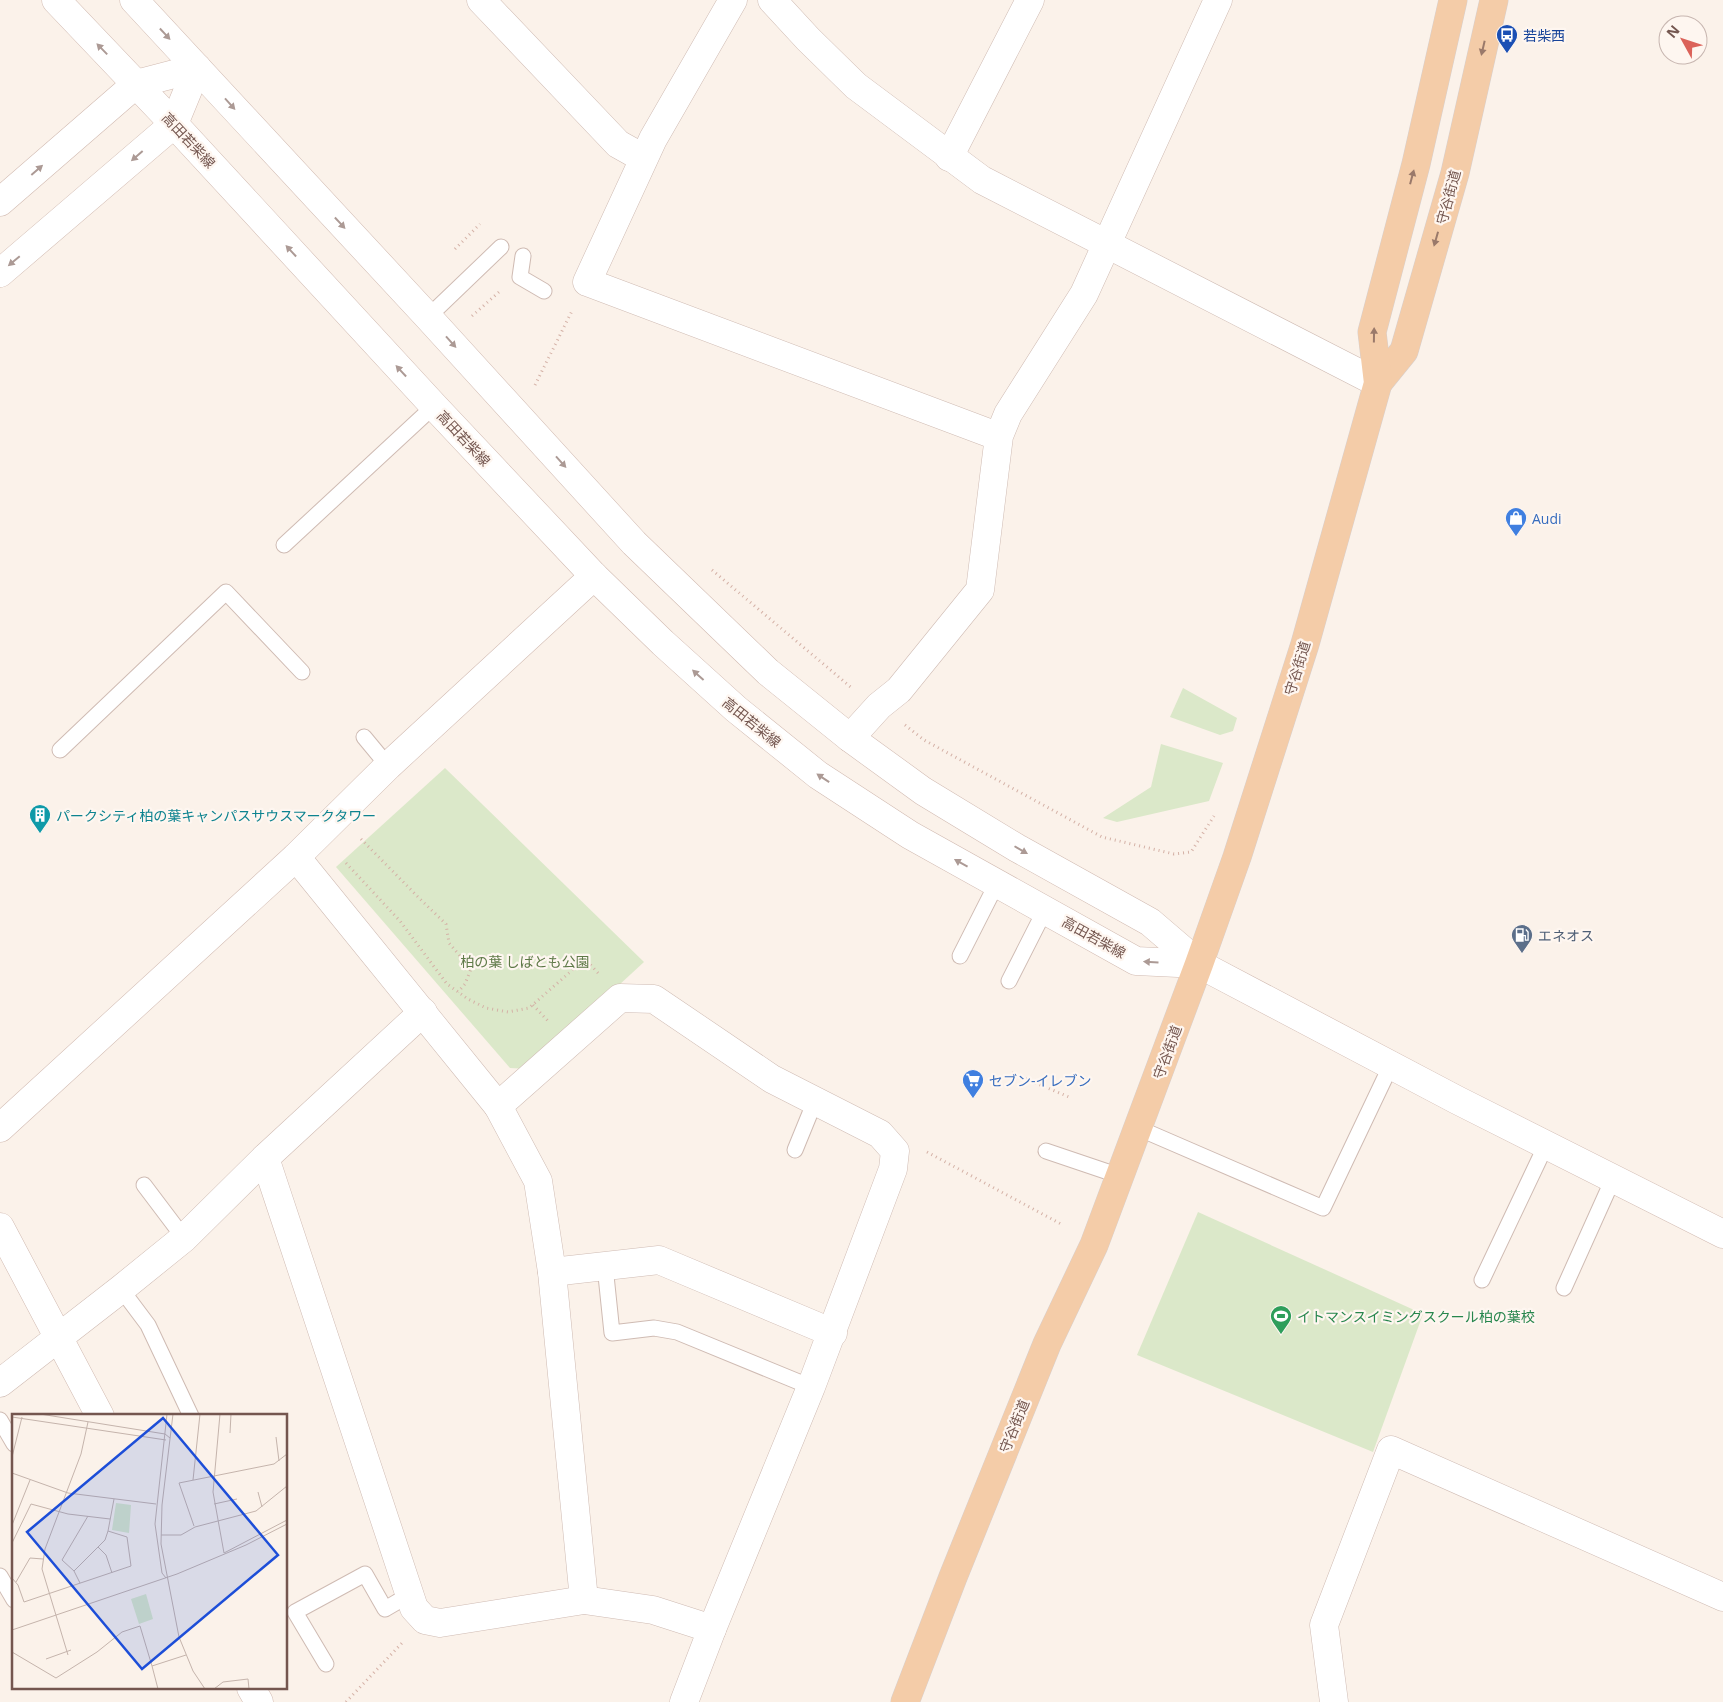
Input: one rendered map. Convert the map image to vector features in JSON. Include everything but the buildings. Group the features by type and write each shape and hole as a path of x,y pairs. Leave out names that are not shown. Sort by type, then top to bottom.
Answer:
{"main road":[{"name":"守谷街道","path":"905,1702 1047,1344 1094,1245 1237,857 1305,644 1378,383 1372,332 1416,164 1453,0"},
{"name":"守谷街道","path":"1378,383 1404,352 1455,173 1494,0"}],"street":[{"name":"高田若柴線","path":"56,0 174,124 594,576 663,643 736,709 818,775 910,835 1136,961 1199,964"},
{"path":"134,0 641,549 768,672 850,738 923,792 1017,848 1150,922 1199,964 1546,1145 1723,1234"},
{"path":"482,0 618,144 643,158"},
{"path":"733,0 643,158 587,282 989,433"},
{"path":"772,0 856,86 982,180 1378,383"},
{"path":"949,157 1030,0"},
{"path":"850,738 879,706 898,690 980,590 999,436 1008,414 1084,294 1218,0"},
{"path":"0,202 136,84 197,68"},
{"path":"0,273 174,124 197,68"},
{"path":"0,1128 296,857 388,766 594,576"},
{"path":"296,857 498,1106 538,1181 552,1272 584,1600"},
{"path":"498,1106 620,998 654,999 772,1079 880,1134 895,1151 893,1169 811,1388 684,1702"},
{"path":"0,1382 184,1238 265,1158 423,1012"},
{"path":"265,1158 418,1609 440,1623 584,1600 653,1610 712,1630"},
{"path":"0,1227 99,1414"},
{"path":"552,1272 659,1260 832,1333"},
{"path":"1334,1702 1324,1625 1391,1450 1723,1597"},
{"path":"252,1690 260,1702"}],"lane":[{"path":"428,317 501,247"},
{"path":"523,256 520,277 544,291"},
{"path":"284,545 434,406"},
{"path":"60,750 226,592 302,672"},
{"path":"364,737 388,766"},
{"path":"960,956 997,883"},
{"path":"1009,981 1045,910"},
{"path":"1138,1128 1323,1208 1391,1065"},
{"path":"795,1150 815,1101"},
{"path":"1482,1280 1546,1145"},
{"path":"1046,1151 1120,1176"},
{"path":"1564,1288 1613,1179"},
{"path":"144,1186 184,1238"},
{"path":"605,1266 612,1333 654,1328 677,1332 811,1388"},
{"path":"121,1289 148,1325 190,1414"},
{"path":"0,1420 12,1441"},
{"path":"326,1664 295,1612 365,1574 385,1609 397,1602 418,1609"},
{"path":"0,1576 12,1597"}],"path":[{"path":"455,249 480,224"},
{"path":"472,316 513,280 520,277"},
{"path":"535,385 587,282"},
{"path":"452,294 478,323"},
{"path":"528,378 541,392"},
{"path":"709,568 845,684 879,706 924,740 1102,837 1174,854 1191,852 1218,810"},
{"path":"355,845 362,838 446,924 450,943 471,969 465,984 458,992"},
{"path":"341,858 400,921 447,984 486,1008 508,1012 529,1008 585,959 608,982 620,998"},
{"path":"1012,1073 1069,1097"},
{"path":"895,1151 920,1148 1061,1224"},
{"path":"346,1702 418,1609"}],"green space":[{"path":"1183,688 1237,718 1233,731 1220,735 1170,717"},
{"path":"1161,744 1223,763 1209,801 1117,822 1103,818 1151,787"},
{"name":"柏の葉 しばとも公園","path":"445,768 644,962 528,1069 510,1068 336,867"},
{"name":"イトマンスイミングスクール柏の葉校","path":"1198,1212 1423,1314 1373,1452 1137,1355"}],"place":[{"name":"若柴西","path":"1507,54"},
{"name":"Audi","path":"1516,537"},
{"name":"パークシティ柏の葉キャンパスサウスマークタワー","path":"40,834"},
{"name":"エネオス","path":"1522,954"},
{"name":"セブン-イレブン","path":"973,1099"},
{"name":"イトマンスイミングスクール柏の葉校","path":"1281,1335"}]}
